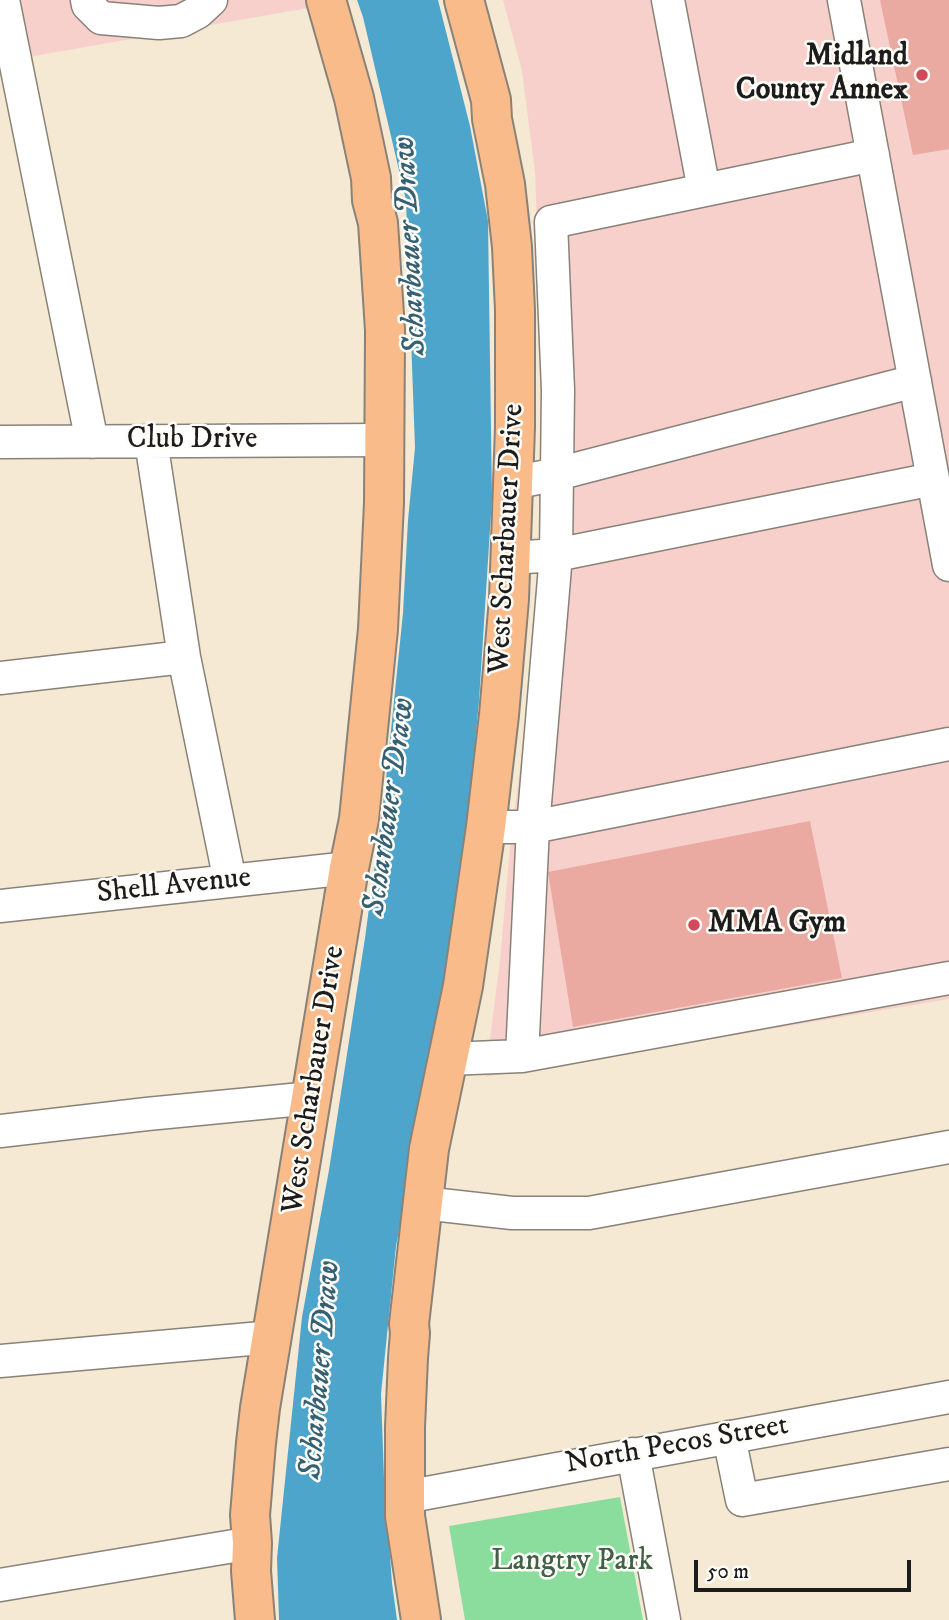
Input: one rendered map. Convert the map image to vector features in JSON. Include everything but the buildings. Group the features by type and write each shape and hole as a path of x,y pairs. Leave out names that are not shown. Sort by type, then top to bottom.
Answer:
{"main road":[{"name":"West Scharbauer Drive","path":"255,1620 250,1515 260,1409 359,819 372,694 384,503 385,330 378,223 354,98 326,0"},
{"name":"West Scharbauer Drive","path":"421,1620 407,1535 405,1497 409,1324 429,1149 463,986 486,827 505,656 515,427 515,310 505,184 492,119 491,100 464,0"}],"street":[{"path":"2,0 92,442"},
{"path":"87,0 88,5 101,18 159,23 181,21 198,12 211,0"},
{"path":"667,0 704,190"},
{"path":"844,0 949,565"},
{"path":"510,228 551,222 873,155"},
{"path":"522,1056 533,827 556,555 558,390 551,222"},
{"path":"513,483 915,381"},
{"name":"Club Drive","path":"0,442 385,440"},
{"path":"151,441 184,657 230,881"},
{"path":"511,558 556,555 933,479"},
{"path":"0,678 184,657"},
{"path":"486,827 533,827 949,744"},
{"name":"Shell Avenue","path":"0,906 349,868"},
{"path":"447,1059 522,1056 949,978"},
{"path":"0,1130 312,1098"},
{"path":"423,1203 512,1213 589,1213 949,1147"},
{"path":"0,1361 273,1337"},
{"name":"North Pecos Street","path":"405,1497 949,1396"},
{"path":"729,1437 742,1500 949,1464"},
{"path":"633,1454 664,1620"},
{"path":"0,1585 252,1543"}],"shaded area":[{"path":"0,0 305,0 308,8 0,62"},
{"path":"503,0 949,0 949,999 485,1077 543,566 535,172 522,71"}],"green space":[{"name":"Langtry Park","path":"620,1497 643,1620 465,1620 449,1526"}],"water":[{"name":"Scharbauer Draw","path":"357,0 438,0 470,126 488,221 492,498 479,701 455,925 396,1246 381,1394 384,1478 397,1620 279,1620 277,1558 302,1317 329,1170 385,789 403,613 415,448 406,200"}],"place":[{"name":"Midland County Annex","path":"922,75"},
{"name":"MMA Gym","path":"694,925"}]}
